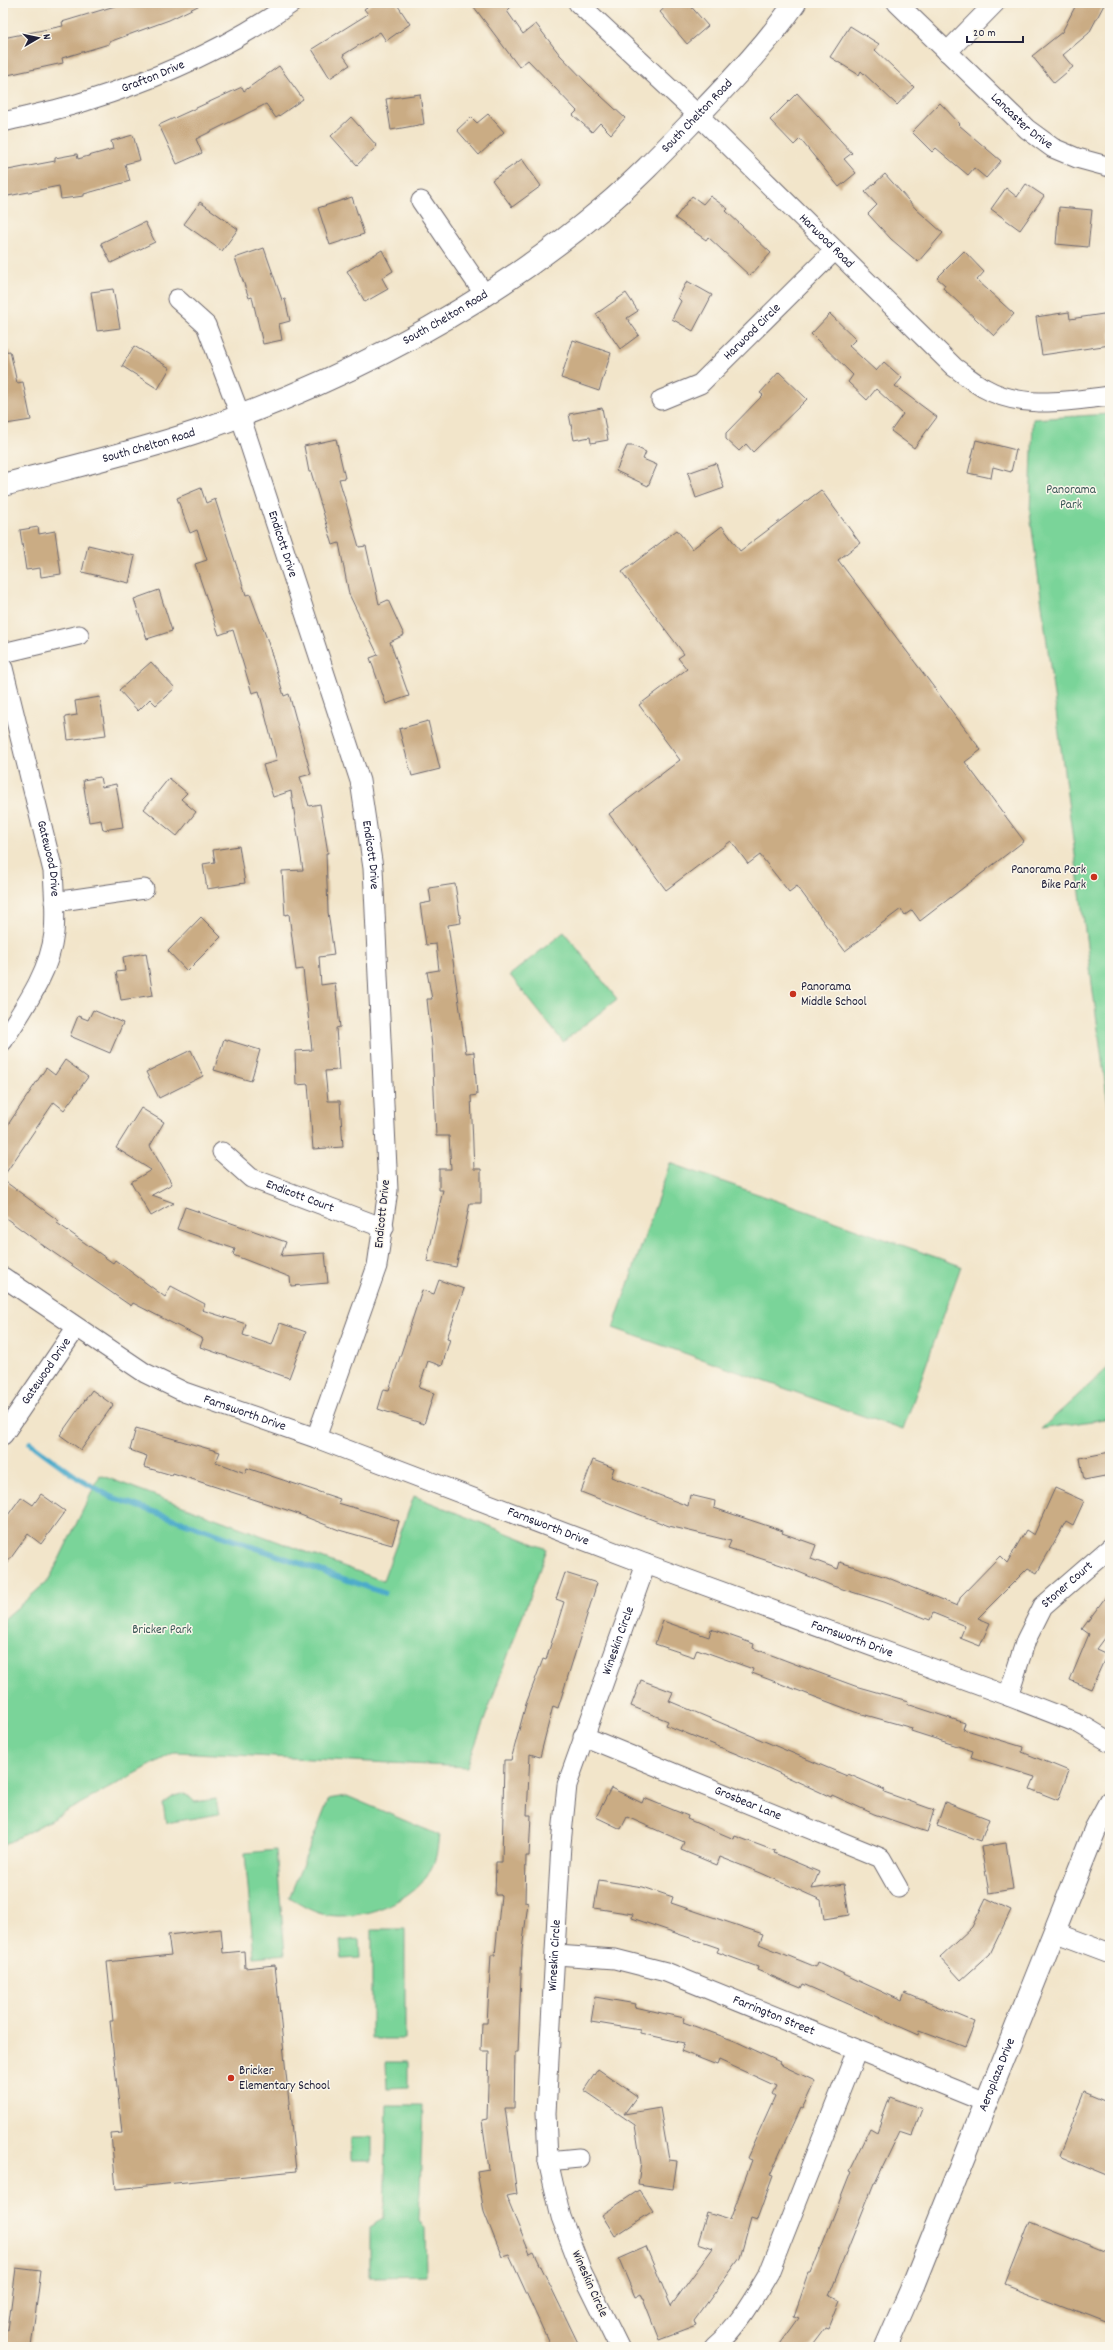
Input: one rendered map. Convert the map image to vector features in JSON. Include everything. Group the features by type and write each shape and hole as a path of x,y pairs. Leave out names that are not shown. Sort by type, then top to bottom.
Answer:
{"main road":[{"name":"South Chelton Road","path":"3,485 148,447 240,415 312,387 391,349 485,295 603,208 651,165 758,52 796,3"},
{"name":"Aeroplaza Drive","path":"886,2347 914,2283 1095,1830 1110,1802"}],"street":[{"name":"Grafton Drive","path":"3,122 85,102 158,75 270,18 292,3"},
{"name":"Harwood Road","path":"578,3 698,116 954,367 984,388 1013,400 1042,402 1110,396"},
{"name":"Lancaster Drive","path":"897,3 1027,129 1053,148 1077,158 1110,167"},
{"path":"947,52 995,3"},
{"path":"421,201 485,295"},
{"name":"Harwood Circle","path":"661,400 700,384 834,251"},
{"name":"Endicott Drive","path":"177,299 206,325 240,415 357,774 365,809 373,868 388,1182 384,1228 377,1266 316,1438"},
{"path":"3,653 79,635"},
{"name":"Gatewood Drive","path":"3,668 53,871 54,902 54,933 45,969 26,1006 3,1040"},
{"path":"54,902 144,889"},
{"name":"Endicott Court","path":"222,1152 251,1178 384,1228"},
{"name":"Farnsworth Drive","path":"3,1277 76,1328 145,1373 184,1392 316,1438 646,1564 1008,1696 1080,1724 1110,1742"},
{"name":"Gatewood Drive","path":"3,1435 76,1328"},
{"name":"Stoner Court","path":"1008,1696 1026,1640 1043,1606 1110,1548"},
{"name":"Wineskin Circle","path":"619,2347 582,2272 561,2216 548,2161 546,2113 562,1844 567,1785 583,1736 646,1564"},
{"name":"Grosbear Lane","path":"583,1736 881,1858 898,1888"},
{"path":"1054,1932 1110,1953"},
{"name":"Farrington Street","path":"556,1955 615,1959 666,1972 986,2102"},
{"path":"714,2347 725,2337 750,2305 770,2273 857,2050"},
{"path":"548,2161 579,2158"}],"green space":[{"name":"Panorama Park","path":"1108,414 1110,430 1110,1120 1030,514 1033,419"},
{"path":"564,932 617,999 563,1042 510,975"},
{"path":"670,1163 961,1266 903,1430 613,1328"},
{"path":"1110,1366 1110,1418 1041,1429"},
{"name":"Bricker Park","path":"100,1475 383,1581 414,1496 547,1549 467,1767 175,1752 3,1846 3,1620 49,1580"},
{"path":"185,1793 195,1802 216,1799 219,1814 166,1823 163,1804 174,1796"},
{"path":"347,1796 439,1835 436,1854 433,1865 425,1878 401,1899 370,1912 337,1916 322,1914 289,1898 329,1799"},
{"path":"276,1850 285,1954 254,1957 245,1853"},
{"path":"372,1929 405,1929 405,2039 372,2039"},
{"path":"359,1939 360,1958 342,1959 340,1941"},
{"path":"386,2062 408,2062 408,2087 387,2088"},
{"path":"387,2105 423,2105 419,2222 425,2228 426,2276 370,2277 370,2227 384,2219"},
{"path":"351,2137 372,2137 372,2160 351,2160"}],"building":[{"path":"114,3 204,3 169,20 109,42 109,44 62,58 63,63 3,76 3,38 63,26 62,22 115,6"},
{"path":"373,3 396,3 410,24 386,41 380,32 343,55 350,65 330,78 312,49 368,14 364,9"},
{"path":"471,3 515,3 507,11 523,34 536,24 560,55 588,84 625,118 611,134 600,123 592,132 573,115 577,111 528,60 519,67"},
{"path":"670,3 688,3 708,26 687,44 660,12"},
{"path":"1077,3 1105,3 1089,33 1063,55 1073,67 1054,83 1032,56 1062,32"},
{"path":"850,26 879,44 875,50 914,87 897,105 861,71 859,75 830,57"},
{"path":"279,66 303,99 276,118 266,104 196,139 202,153 177,164 159,125 242,87 244,91"},
{"path":"797,93 852,153 844,159 856,173 839,187 800,139 794,145 770,120"},
{"path":"420,94 424,124 391,130 386,99"},
{"path":"940,103 960,124 959,125 1001,161 986,178 974,168 968,175 936,148 932,152 912,132"},
{"path":"488,114 504,132 479,155 457,130 471,117 477,123"},
{"path":"351,117 377,146 357,165 331,136"},
{"path":"133,135 140,160 125,164 130,181 84,194 84,196 61,199 59,186 3,197 3,171 55,161 55,158 77,154 78,159 113,149 111,141"},
{"path":"522,159 541,186 512,207 492,180"},
{"path":"885,174 916,209 943,233 918,262 891,239 868,214 877,205 865,192"},
{"path":"1026,184 1044,196 1020,230 991,209 1006,188 1017,197"},
{"path":"692,196 703,204 710,196 728,209 726,211 771,253 750,276 708,237 706,240 675,218"},
{"path":"352,197 364,234 330,245 318,208"},
{"path":"200,202 238,229 222,251 184,224"},
{"path":"1059,207 1092,210 1088,247 1056,244"},
{"path":"145,222 155,242 111,263 101,243"},
{"path":"264,248 282,300 285,299 290,321 279,324 282,340 263,344 252,297 249,298 235,258"},
{"path":"382,250 393,271 382,278 388,289 365,302 347,271"},
{"path":"964,251 984,272 977,280 1014,314 994,336 943,288 945,285 937,278"},
{"path":"687,281 712,295 693,331 672,319 681,301 678,298"},
{"path":"113,289 120,328 97,331 91,292"},
{"path":"626,293 638,311 627,318 639,335 620,349 596,314"},
{"path":"1069,312 1070,319 1110,313 1110,345 1042,355 1036,317"},
{"path":"830,314 856,339 849,346 876,371 884,362 902,378 895,386 937,417 914,448 891,431 903,414 876,389 867,400 848,382 853,375 811,334"},
{"path":"573,340 611,353 599,391 561,378"},
{"path":"134,346 170,368 158,389 122,366"},
{"path":"10,351 17,383 23,382 31,420 6,424 3,405 3,352"},
{"path":"779,372 807,399 753,452 746,444 739,451 726,439 726,433 763,395 760,393"},
{"path":"602,408 608,440 591,443 590,437 574,440 569,414"},
{"path":"336,439 345,478 339,479 359,547 366,546 379,604 388,600 404,635 390,642 409,696 386,704 370,658 378,655 349,594 339,543 333,545 311,472 309,472 304,446"},
{"path":"976,440 1016,450 1011,472 993,467 991,478 968,473"},
{"path":"627,446 633,446 646,452 643,459 657,465 648,486 616,471"},
{"path":"716,463 724,488 696,498 688,473"},
{"path":"201,488 206,503 215,499 246,595 250,594 267,639 284,696 289,694 311,774 300,777 309,806 320,804 328,853 326,853 328,912 334,955 319,957 321,985 335,983 340,1027 336,1028 339,1070 325,1071 328,1101 340,1101 343,1147 313,1149 308,1084 296,1085 295,1051 312,1050 303,969 296,970 289,914 285,915 282,871 303,870 291,791 273,797 263,765 277,761 259,691 252,693 233,630 219,635 195,564 207,560 197,530 190,533 177,498"},
{"path":"821,490 860,543 838,560 981,750 965,762 1024,841 920,921 912,910 905,915 901,909 845,951 797,886 789,892 760,855 748,864 731,841 666,890 609,814 680,760 639,705 687,669 678,658 684,654 622,572 677,530 692,549 722,526 740,551"},
{"path":"38,527 39,534 55,531 61,574 41,577 40,568 26,570 20,530"},
{"path":"88,545 135,556 129,583 82,572"},
{"path":"159,590 172,631 147,639 134,599"},
{"path":"151,662 175,688 156,705 150,699 138,711 119,690"},
{"path":"100,697 106,735 68,740 65,717 77,715 75,701"},
{"path":"428,721 440,769 412,776 399,729"},
{"path":"100,777 102,787 116,784 123,827 103,830 101,820 89,822 83,780"},
{"path":"169,778 187,793 181,799 196,812 177,836 144,809"},
{"path":"239,846 245,883 207,889 203,864 215,862 213,850"},
{"path":"455,884 461,923 448,925 466,1053 474,1052 477,1095 471,1096 474,1169 481,1169 481,1203 470,1203 456,1267 427,1261 443,1190 439,1190 439,1169 451,1169 449,1136 436,1136 432,1046 427,999 432,999 427,972 439,970 436,944 426,945 420,904 431,902 429,888"},
{"path":"201,917 221,937 187,971 168,951"},
{"path":"146,953 153,995 121,1000 116,972 125,971 123,957"},
{"path":"93,1010 123,1023 110,1053 70,1036 78,1016 88,1020"},
{"path":"224,1039 260,1050 251,1081 214,1070"},
{"path":"191,1050 203,1076 159,1098 146,1072"},
{"path":"65,1060 88,1077 64,1110 54,1102 3,1177 3,1132 46,1068 55,1075"},
{"path":"141,1108 164,1122 150,1146 172,1184 152,1195 174,1203 151,1216 131,1182 151,1170 116,1148"},
{"path":"3,1180 59,1221 57,1223 113,1263 115,1260 165,1297 171,1286 205,1304 202,1310 246,1324 243,1335 272,1345 280,1323 306,1332 289,1378 200,1347 203,1339 133,1303 131,1306 41,1244 3,1216"},
{"path":"185,1207 286,1242 281,1256 325,1253 328,1283 291,1286 290,1277 233,1255 235,1249 177,1229"},
{"path":"439,1280 464,1289 447,1338 450,1339 442,1366 428,1361 419,1388 434,1393 424,1424 378,1409 384,1389 389,1390 422,1290 434,1294"},
{"path":"92,1390 113,1405 81,1450 60,1435"},
{"path":"136,1428 220,1452 216,1462 245,1473 247,1468 340,1499 338,1503 399,1521 392,1545 339,1530 293,1512 173,1473 172,1475 144,1467 147,1456 130,1450"},
{"path":"1110,1452 1110,1475 1084,1480 1080,1458"},
{"path":"593,1460 614,1468 611,1477 688,1506 690,1495 715,1501 714,1508 783,1531 782,1533 816,1545 811,1559 838,1569 840,1562 886,1577 957,1606 961,1596 1000,1556 1007,1563 1026,1530 1034,1535 1055,1488 1084,1501 1073,1525 1066,1521 1037,1573 1028,1568 978,1618 990,1623 980,1646 960,1638 965,1626 933,1613 930,1620 884,1602 833,1586 784,1566 728,1548 731,1541 669,1526 581,1492"},
{"path":"41,1494 65,1511 41,1544 28,1534 3,1569 3,1522 21,1497 33,1505"},
{"path":"565,1573 597,1583 558,1708 553,1706 540,1757 530,1754 527,1815 531,1815 529,1856 526,1856 525,1902 528,1903 522,1950 518,2052 515,2052 514,2108 505,2108 517,2194 506,2196 530,2254 534,2252 580,2347 551,2347 509,2255 502,2257 484,2212 477,2171 489,2169 482,2120 487,2119 489,2051 481,2051 482,2023 487,2023 491,1955 495,1955 501,1895 495,1895 496,1862 502,1862 504,1760 511,1760 526,1704 543,1659 546,1660 564,1602 556,1599"},
{"path":"1110,1591 1110,1630 1096,1649 1107,1654 1091,1689 1070,1680 1089,1634 1082,1629"},
{"path":"663,1621 709,1637 711,1629 754,1644 753,1648 803,1667 855,1686 908,1701 907,1704 965,1723 963,1729 1023,1747 1022,1752 1069,1771 1058,1800 1030,1789 1035,1777 971,1757 973,1751 911,1731 912,1728 855,1712 752,1673 753,1669 697,1649 694,1657 655,1644"},
{"path":"641,1680 673,1692 669,1701 847,1776 848,1774 885,1790 884,1792 934,1810 927,1832 874,1814 832,1795 831,1797 744,1757 666,1725 668,1721 631,1706"},
{"path":"611,1788 642,1803 644,1798 688,1816 687,1819 734,1839 735,1836 775,1851 774,1853 819,1872 812,1889 844,1884 849,1915 824,1919 821,1900 761,1873 720,1857 717,1865 681,1850 684,1842 627,1817 621,1829 596,1817"},
{"path":"945,1802 989,1819 981,1841 937,1825"},
{"path":"1006,1843 1013,1889 989,1893 981,1847"},
{"path":"599,1880 643,1887 673,1897 671,1903 763,1934 759,1944 816,1967 818,1962 902,2001 905,1993 975,2022 965,2047 920,2030 919,2035 803,1984 801,1988 757,1970 758,1967 717,1952 719,1948 632,1918 633,1914 594,1908"},
{"path":"986,1898 1011,1910 990,1954 961,1980 940,1957 972,1927"},
{"path":"221,1929 223,1953 244,1951 245,1968 275,1965 296,2171 116,2189 111,2134 122,2133 110,2021 113,2021 107,1962 171,1955 168,1935"},
{"path":"595,1997 636,2004 635,2007 684,2018 683,2022 735,2041 780,2062 779,2064 815,2081 802,2109 800,2108 770,2175 773,2176 757,2220 751,2218 740,2258 694,2321 696,2326 659,2340 641,2294 635,2297 619,2259 646,2247 671,2306 713,2248 698,2243 707,2213 730,2220 752,2160 747,2158 775,2096 772,2094 776,2086 719,2060 717,2065 681,2051 684,2043 640,2033 640,2030 591,2022"},
{"path":"598,2069 637,2096 624,2114 660,2108 669,2160 677,2161 673,2189 638,2184 641,2163 635,2125 584,2090"},
{"path":"1084,2092 1110,2103 1110,2176 1059,2155"},
{"path":"890,2097 922,2109 912,2135 900,2131 874,2183 829,2296 839,2300 828,2328 825,2327 810,2347 778,2347 799,2318 794,2316 809,2273 811,2273 851,2172 849,2171 870,2128 877,2132"},
{"path":"639,2190 653,2211 615,2236 602,2215"},
{"path":"1030,2221 1110,2253 1110,2325 1005,2284"},
{"path":"16,2268 41,2271 31,2347 3,2347 5,2329 8,2330"}],"waterway":[{"path":"30,1443 78,1478 109,1496 384,1593"}],"place":[{"name":"Panorama Park Bike Park","path":"1094,877"},
{"name":"Panorama Middle School","path":"793,994"},
{"name":"Bricker Elementary School","path":"231,2078"}]}
